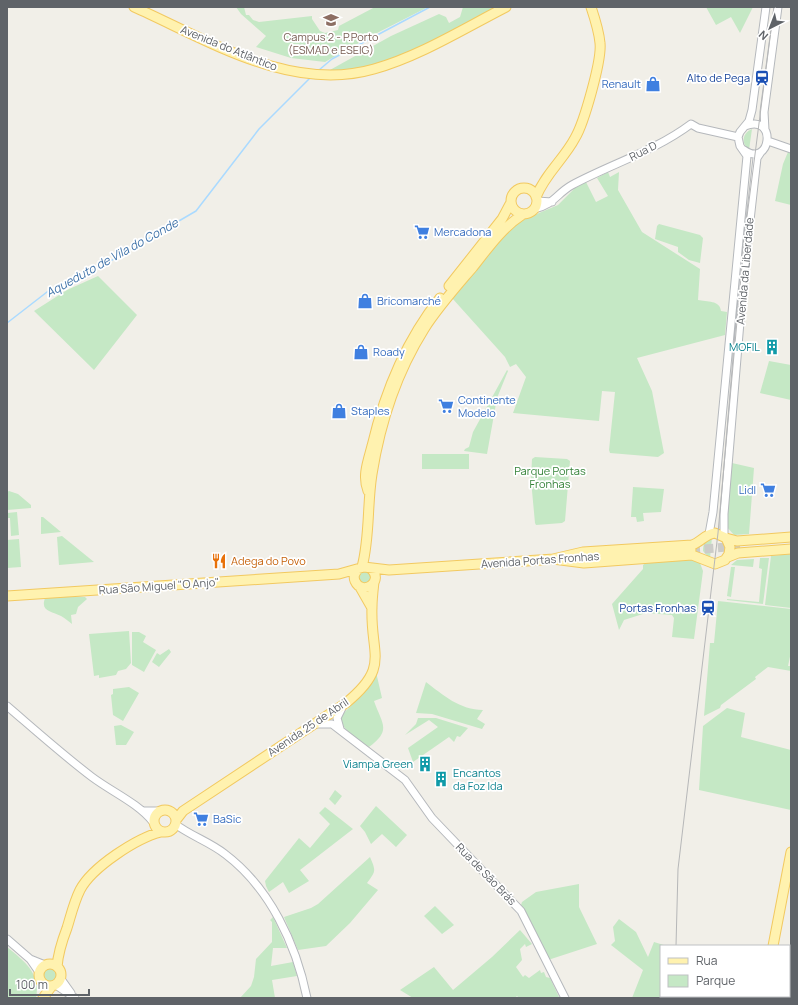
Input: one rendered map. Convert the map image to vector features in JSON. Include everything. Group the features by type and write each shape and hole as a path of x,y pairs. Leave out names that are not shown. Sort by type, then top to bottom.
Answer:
{"main road":[{"name":"Avenida do Atlântico","path":"134,7 266,65 292,72 328,75 362,72 400,60 506,7"},
{"path":"365,568 372,473 384,422 400,378 416,343 446,300 508,224 522,214 527,214 536,202 542,183 562,160 576,137 595,78 600,44 591,7"},
{"path":"370,494 365,483 365,477 373,441 388,389 404,352 426,315 502,220 510,204 510,199 514,191 542,183"},
{"path":"527,188 534,193 536,202"},
{"path":"510,204 514,211 522,214"},
{"path":"553,559 583,552 692,545 701,541 709,534 717,533 737,541 791,537"},
{"path":"725,537 730,547 728,557"},
{"path":"701,541 700,550 703,558"},
{"path":"740,546 791,543"},
{"path":"553,559 584,563 692,555 703,558 714,564 720,563 728,557 738,553 791,549"},
{"name":"Avenida Portas Fronhas","path":"312,575 339,574 365,568 389,570 690,550"},
{"path":"339,574 366,588 375,580 374,572 365,568"},
{"path":"358,585 355,575 365,568"},
{"name":"Avenida Portas Fronhas","path":"375,580 389,570"},
{"name":"Rua São Miguel \"O Anjo\"","path":"7,596 312,575"},
{"name":"Avenida 25 de Abril","path":"53,984 39,979 58,955 77,897 84,884 98,868 147,835 168,832 183,811 346,703 361,690 367,682 375,662 376,653 372,608 375,580"},
{"name":"Avenida 25 de Abril","path":"358,585 372,608"},
{"name":"Avenida 25 de Abril","path":"147,835 154,823 155,816 159,811 166,810 176,822"},
{"path":"154,823 161,832"},
{"path":"773,945 791,852"},
{"name":"Avenida 25 de Abril","path":"42,998 61,972 48,967"}],"street":[{"path":"766,7 752,110 749,121 738,137 740,146 752,154 761,152 768,141 765,130 764,112 778,7"},
{"name":"Rua D","path":"536,202 546,207 570,186 659,143 691,124 698,128 738,137"},
{"path":"745,126 757,124 765,130"},
{"path":"768,141 791,149"},
{"name":"Avenida da Liberdade","path":"709,534 713,512 747,156 744,150"},
{"name":"Avenida da Liberdade","path":"725,537 724,506 744,274 757,158 761,152"},
{"path":"341,731 337,718 346,703"},
{"path":"7,706 91,776 122,799 144,811 154,823"},
{"name":"Rua de São Brás","path":"314,724 328,723 341,731 361,748 405,780 433,819 521,911 565,998"},
{"path":"144,811 159,811"},
{"path":"176,822 225,854 256,883 272,906 285,931 297,963 306,998"},
{"path":"7,939 30,959 48,967"},
{"path":"53,984 74,997"}],"green space":[{"path":"236,7 244,7 246,15 249,15 253,20 259,22 312,16 312,19 320,31 325,33 338,30 339,26 375,7 428,7 325,62 291,58 256,47 266,36 241,14"},
{"path":"463,7 495,7 427,44 391,60 354,70 330,70 391,36 439,14 446,17 449,23 460,17"},
{"path":"706,7 753,7 740,33 731,17 716,25"},
{"path":"752,129 749,150 746,148 744,139 746,133"},
{"path":"788,152 791,153 791,205 775,201 783,164"},
{"path":"608,172 610,177 619,172 618,190 642,232 700,269 698,300 716,303 720,307 721,311 727,312 725,335 637,358 652,391 664,453 658,457 610,453 609,450 615,392 602,391 599,421 513,413 526,377 516,364 510,367 505,357 452,298 513,224 558,205 575,188 586,182 596,202 608,196 597,178"},
{"path":"659,224 700,235 703,238 700,263 689,260 678,252 678,247 655,239 657,226"},
{"path":"98,276 137,315 94,370 34,311 67,290"},
{"path":"769,361 791,365 791,400 760,393"},
{"path":"507,370 508,371 497,398 487,454 464,451 469,447 473,432"},
{"path":"422,454 469,454 469,469 422,469"},
{"name":"Parque Portas Fronhas","path":"535,457 567,459 570,461 565,521 562,523 536,525 535,523 531,480 532,459"},
{"path":"732,463 754,468 749,534 734,535 726,526"},
{"path":"633,487 664,489 661,512 643,513 644,521 637,522 636,517 631,517"},
{"path":"9,491 18,494 31,505 31,508 7,510 7,492"},
{"path":"17,512 19,535 11,536 10,518 7,518 7,513"},
{"path":"41,517 43,517 61,532 41,534"},
{"path":"62,536 94,562 59,565 57,537"},
{"path":"712,537 710,559 703,551 703,548 705,542"},
{"path":"19,539 21,567 7,568 7,540"},
{"path":"791,554 791,608 765,605 771,556"},
{"path":"760,558 769,558 763,604 727,600 759,602 762,569 759,568"},
{"path":"695,559 700,563 703,571 694,639 672,637 674,618 672,615 646,613 624,620 619,630 612,604 643,569 643,565 647,562"},
{"path":"754,559 753,567 731,565 737,560"},
{"path":"731,567 735,567 731,597 727,596"},
{"path":"363,570 372,573 371,582 362,585 357,575"},
{"path":"69,596 85,597 87,599 78,607 76,614 71,615 72,624 62,617 45,609 44,606 45,598"},
{"path":"718,601 791,609 791,652 788,666 791,666 791,671 768,667 755,677 756,679 721,705 720,708 704,716 710,643 714,643"},
{"path":"129,631 131,663 126,669 118,671 116,675 99,678 99,675 94,676 89,634"},
{"path":"132,632 139,632 146,636 143,642 156,650 144,672 132,665"},
{"path":"169,649 171,652 159,667 152,662 157,653 160,655"},
{"path":"376,672 382,698 374,701 382,721 383,731 381,736 369,747 347,731 340,717 367,689"},
{"path":"426,682 445,697 459,705 483,710 477,719 485,724 482,729 432,714 416,713"},
{"path":"129,687 139,693 123,721 113,715 111,695 113,694 113,689"},
{"path":"727,708 745,713 741,737 791,750 791,810 699,790 703,726"},
{"path":"418,718 436,718 468,728 460,737 457,736 454,742 449,737 413,762 408,748 438,727 429,720 405,735 416,724"},
{"path":"121,725 134,732 126,745 116,745 114,726"},
{"path":"335,790 342,796 335,805 329,799"},
{"path":"376,806 407,835 396,847 382,834 371,844 360,826"},
{"path":"325,807 353,829 300,870 309,881 289,893 283,882 269,892 265,881 299,838 310,848 330,824 319,813"},
{"path":"370,857 374,871 367,883 378,890 350,923 326,946 298,950 284,917 311,908 318,904"},
{"path":"579,884 579,907 597,944 548,960 521,905 522,902 536,892"},
{"path":"435,906 454,925 442,934 424,916"},
{"path":"273,917 287,948 273,948 271,966 293,962 297,976 272,980 275,998 240,998 251,986 254,977 256,959 272,942 272,922 270,920"},
{"path":"619,919 636,932 648,957 654,942 664,945 660,945 660,997 671,998 632,998 643,970 611,945 615,941 613,927"},
{"path":"520,930 532,944 526,947 525,944 520,949 522,960 516,967 523,977 525,975 529,978 540,970 541,973 544,972 546,977 550,978 559,997 519,998 517,996 515,998 413,998 400,990 434,967 453,990 492,957"},
{"path":"7,947 30,968 34,975 37,989 36,998 7,998"},
{"path":"50,968 56,970 58,976 56,982 50,984 44,982 42,976 44,970"}],"waterway":[{"name":"Aqueduto de Vila do Conde","path":"319,70 332,59 430,7"},
{"name":"Aqueduto de Vila do Conde","path":"7,323 47,292 112,260 196,211 259,129 310,78"}],"tunnel":[{"path":"691,550 740,546"}],"tram line":[{"path":"676,945 678,869 718,533 745,232 774,7"}],"place":[{"name":"Campus 2 - P.Porto (ESMAD e ESEIG)","path":"331,20"},
{"name":"Alto de Pega","path":"762,78"},
{"name":"Renault","path":"653,84"},
{"name":"Mercadona","path":"422,232"},
{"name":"Bricomarché","path":"365,301"},
{"name":"MOFIL","path":"772,347"},
{"name":"Roady","path":"361,352"},
{"name":"Continente Modelo","path":"446,406"},
{"name":"Staples","path":"339,411"},
{"name":"Lidl","path":"768,490"},
{"name":"Adega do Povo","path":"219,561"},
{"name":"Portas Fronhas","path":"708,608"},
{"name":"Viampa Green","path":"425,764"},
{"name":"Encantos da Foz lda","path":"441,779"},
{"name":"BaSic","path":"201,819"}]}
